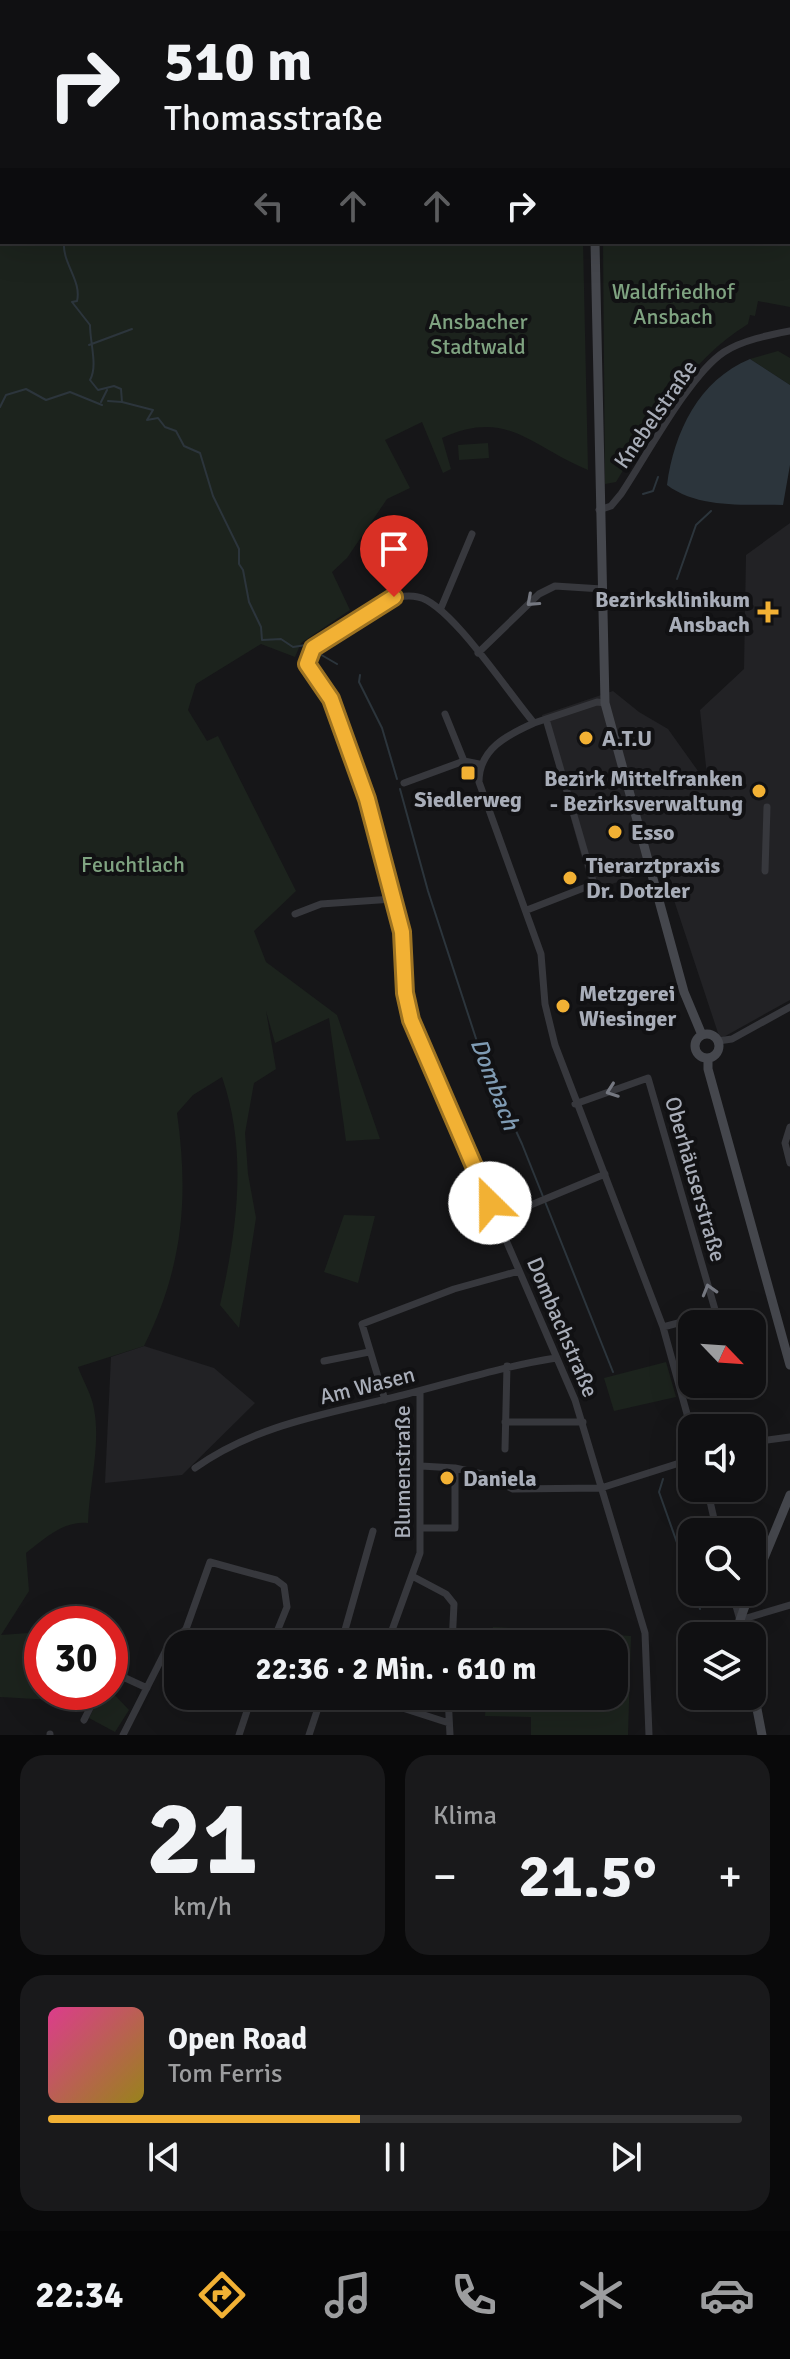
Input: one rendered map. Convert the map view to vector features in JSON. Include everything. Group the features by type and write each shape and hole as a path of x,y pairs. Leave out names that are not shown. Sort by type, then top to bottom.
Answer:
{"main road":[{"name":"Knebelstraße","path":"595,244 597,459 605,703 684,992 702,1035"},
{"path":"702,1035 713,1035 718,1041 719,1050 708,1058 700,1056 695,1049 702,1035"},
{"path":"708,1058 708,1069 785,1330 790,1365"},
{"path":"766,1553 790,1495"},
{"path":"740,1620 745,1606"},
{"path":"757,1710 762,1735"}],"street":[{"name":"Knebelstraße","path":"599,510 611,506 621,494 706,369 725,352 763,336 790,331"},
{"path":"472,534 441,608 534,723"},
{"path":"478,653 539,594 555,586 602,589"},
{"name":"Dombachstraße","path":"441,608 417,596 394,597 313,648 307,664 331,699 356,762 402,932 405,993 411,1020 583,1422 645,1633 649,1735"},
{"path":"479,764 502,740 534,723 597,702 605,703"},
{"path":"445,714 464,761"},
{"path":"527,910 594,884 546,719"},
{"path":"404,783 464,761 479,764"},
{"path":"479,764 483,796 541,954 545,1004 555,1045 575,1104 663,1327 687,1414"},
{"path":"765,871 767,807"},
{"path":"295,914 321,904 393,899"},
{"path":"718,1041 732,1039 790,1007"},
{"name":"Oberhäuserstraße","path":"575,1104 648,1078 716,1313 663,1327"},
{"path":"790,1127 785,1143 790,1163"},
{"path":"497,1219 605,1174"},
{"path":"385,1400 362,1324 454,1289 519,1271"},
{"path":"324,1361 369,1352"},
{"name":"Am Wasen","path":"195,1468 227,1445 272,1427 507,1366 556,1358"},
{"path":"505,1449 507,1366"},
{"name":"Blumenstraße","path":"392,1630 420,1553 420,1391"},
{"path":"505,1422 583,1422"},
{"path":"766,1440 790,1437"},
{"path":"421,1466 455,1468 482,1474 513,1489 601,1488 678,1464"},
{"path":"420,1528 455,1528 455,1468"},
{"path":"345,1630 373,1531"},
{"path":"185,1630 210,1562 276,1580 284,1586 287,1607 278,1630"},
{"path":"412,1576 446,1594 454,1604 453,1630"},
{"path":"736,1606 740,1620 790,1605"},
{"path":"123,1735 164,1654"},
{"path":"128,1679 147,1688"},
{"path":"84,1720 89,1710"},
{"path":"239,1735 247,1710"},
{"path":"309,1735 317,1710"},
{"path":"409,1710 449,1723"},
{"path":"449,1710 450,1735"}],"shaded area":[{"path":"750,359 790,385 790,465 783,505 722,504 680,493 667,485 670,465 683,427 703,394 716,380"},
{"path":"790,523 790,1000 720,1039 661,861 642,875 591,890 542,715 613,691 639,712 668,729 708,785 700,710 744,669 746,555"},
{"path":"144,1346 214,1368 255,1403 182,1475 105,1483 111,1357"}],"green space":[{"path":"0,244 583,244 588,470 533,441 501,429 484,427 442,438 451,469 443,473 422,422 385,440 410,488 387,499 347,558 332,572 350,610 301,643 295,657 261,644 196,684 188,710 207,741 218,736 296,891 254,931 266,962 337,1015 380,1139 346,1141 329,1018 275,1043 266,1011 276,1069 254,1083 245,1133 256,1218 239,1328 220,1305 231,1248 237,1191 235,1134 222,1077 193,1095 177,1113 182,1175 180,1232 175,1260 157,1317 144,1346 78,1367 91,1398 96,1423 88,1523 63,1527 26,1553 29,1591 1,1635 24,1633 24,1698 0,1697"},
{"name":"Waldfriedhof Ansbach","path":"603,244 790,244 790,307 758,301 755,316 750,315 748,324 707,356 689,375 658,416 616,482 605,484"},
{"path":"778,351 790,358 790,385 750,359"},
{"path":"488,443 489,458 459,460 458,445"},
{"path":"344,1215 375,1216 358,1283 324,1272"},
{"path":"666,1362 676,1397 614,1411 604,1378"},
{"path":"493,1627 539,1630 492,1630"},
{"path":"628,1636 631,1636 628,1735 531,1735 531,1717 485,1716 485,1710 628,1710"},
{"path":"93,1710 129,1710 115,1732 89,1718"}],"waterway":[{"name":"Dombach","path":"64,244 77,286 77,301 72,302 90,325 94,361 90,380 98,390 114,386 121,389 122,402 153,410 147,420 158,418 165,427 176,431 184,446 200,453 213,496 239,549 239,564 249,602 261,627 262,640 281,639 293,647 306,645"},
{"path":"89,345 132,329"},
{"path":"0,407 6,395 26,389 46,400 70,392 102,405"},
{"path":"101,402 107,390"},
{"path":"108,401 122,402"},
{"path":"643,494 653,491 658,477"},
{"path":"677,579 696,525 711,511"},
{"name":"Dombach","path":"318,653 337,664"},
{"name":"Dombach","path":"360,675 359,682 382,728 397,779"},
{"name":"Dombach","path":"400,789 428,891 482,1057 522,1144 613,1372"},
{"name":"Dombach","path":"663,1479 659,1492 678,1546"}],"place":[{"name":"Bezirksklinikum Ansbach","path":"768,612"},
{"name":"A.T.U","path":"586,738"},
{"name":"Siedlerweg","path":"468,773"},
{"name":"Bezirk Mittelfranken - Bezirksverwaltung","path":"759,791"},
{"name":"Esso","path":"615,832"},
{"name":"Tierarztpraxis Dr. Dotzler","path":"570,878"},
{"name":"Metzgerei Wiesinger","path":"563,1006"},
{"name":"Daniela","path":"447,1478"}],"route":[{"path":"394,597 313,648 307,664 331,699 367,799 402,932 405,993 411,1020 490,1203"}],"park label":[{"name":"Ansbacher Stadtwald","path":"478,334"},
{"name":"Feuchtlach","path":"133,864"}]}
